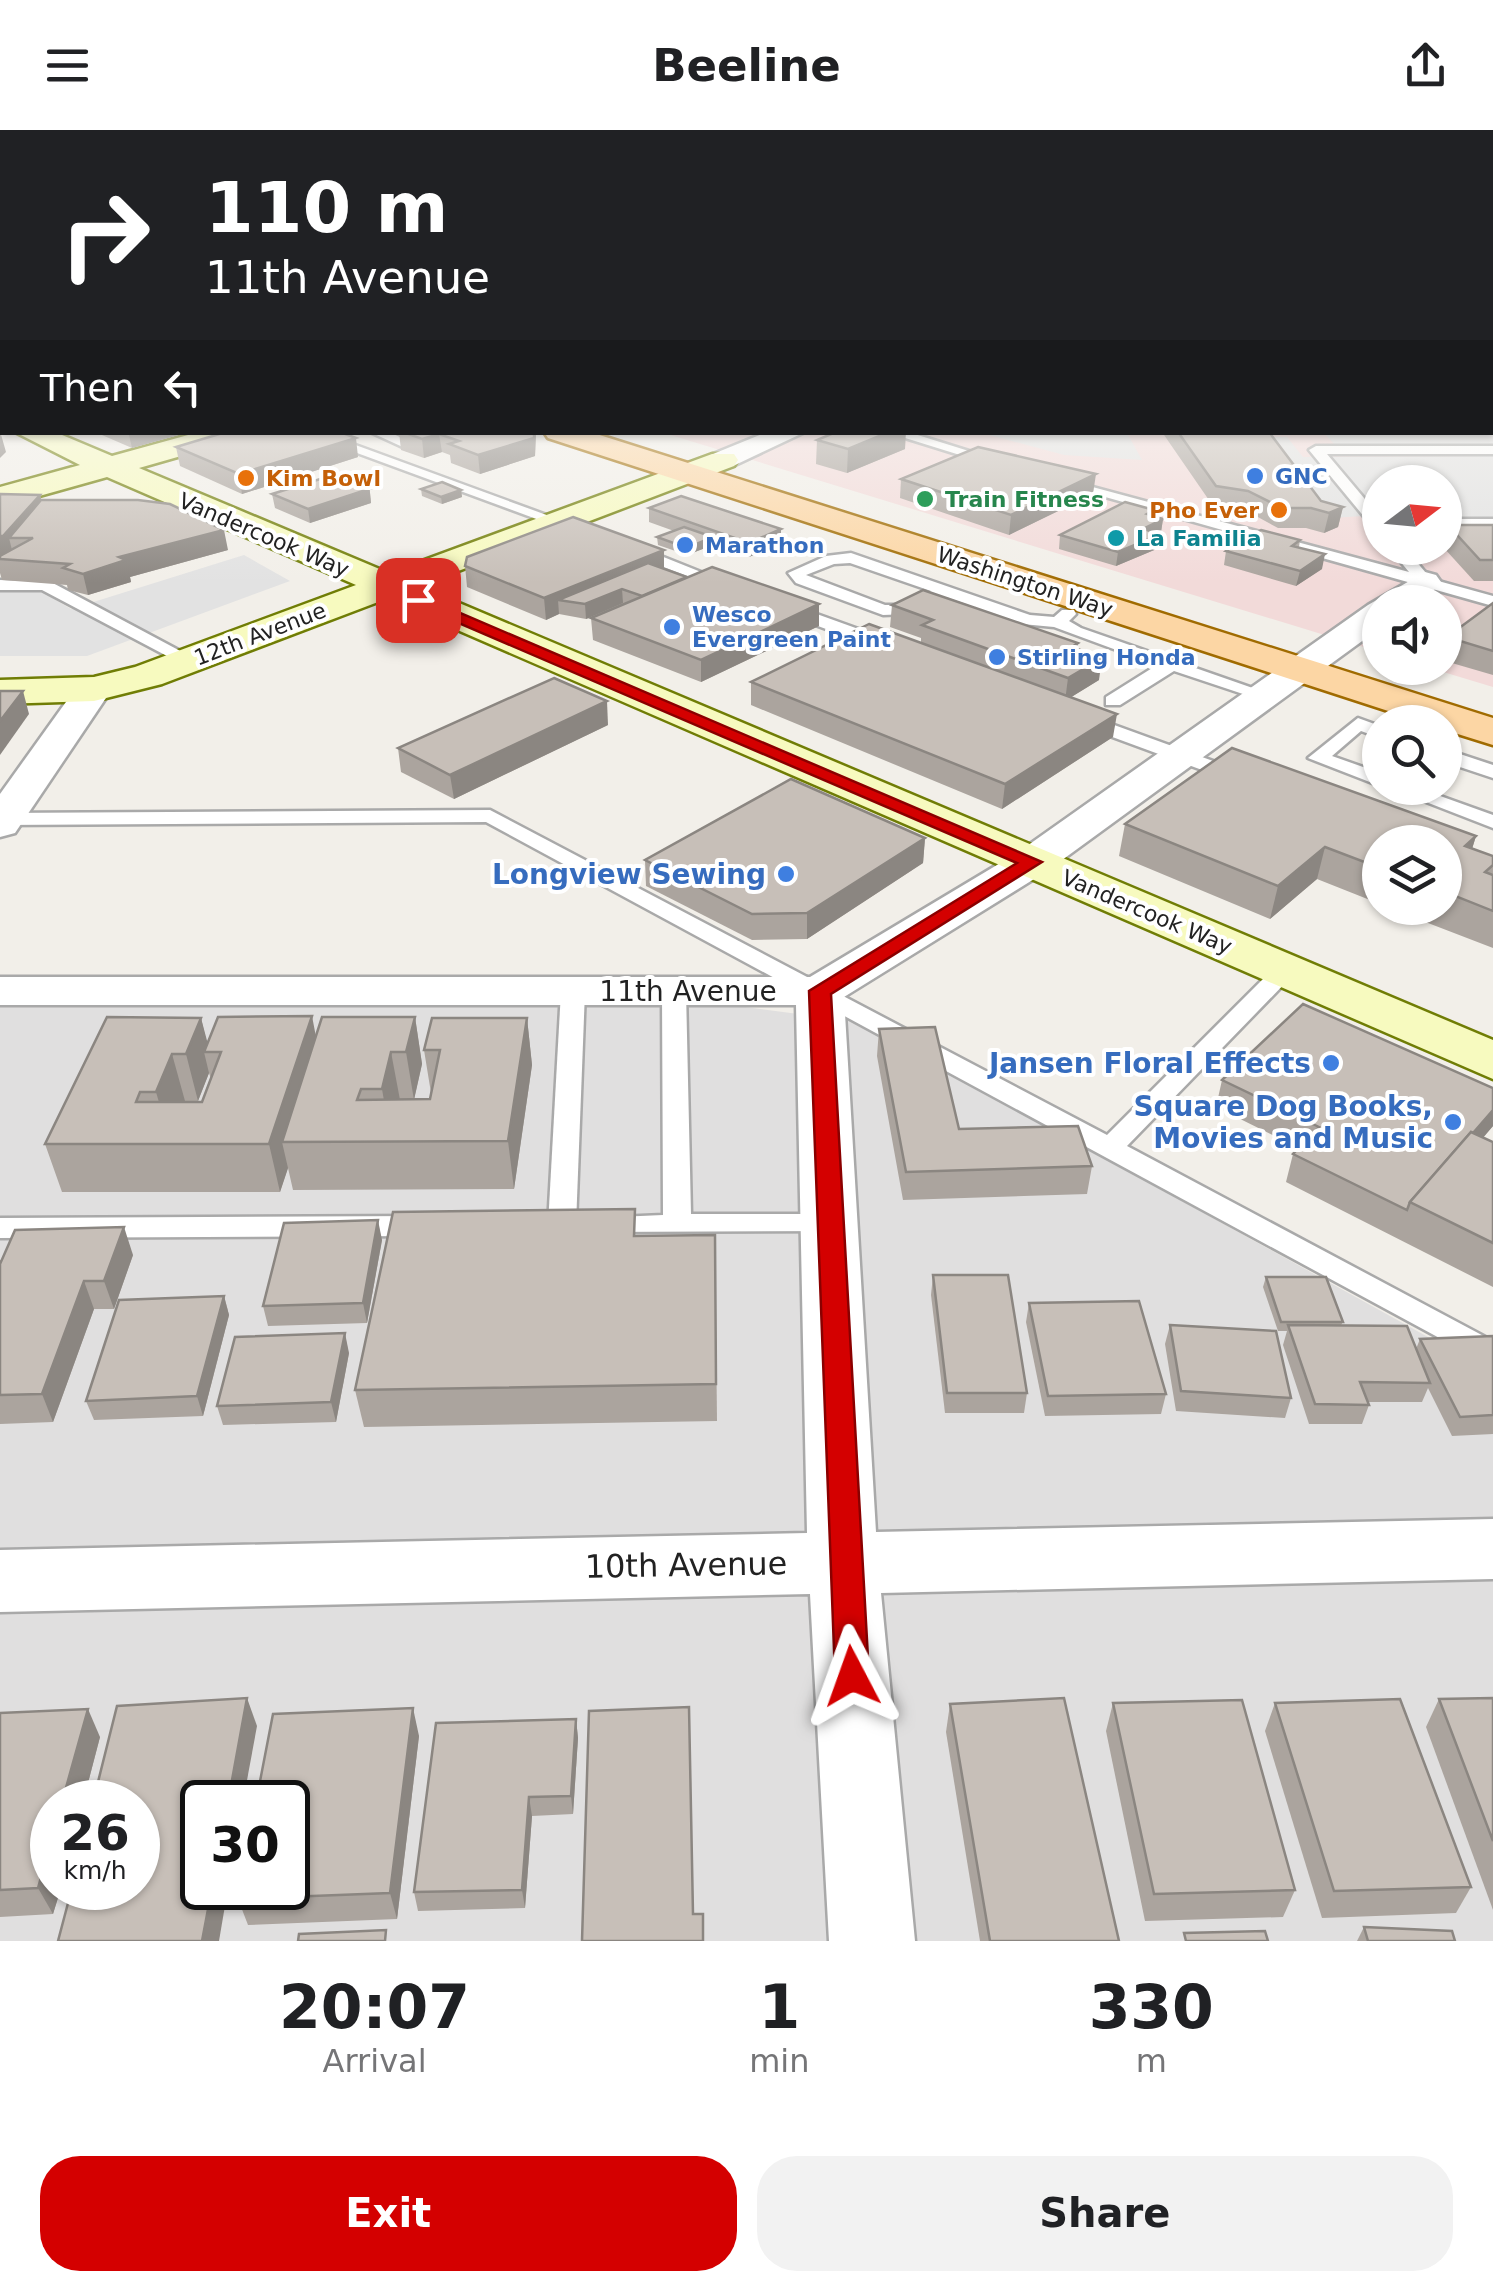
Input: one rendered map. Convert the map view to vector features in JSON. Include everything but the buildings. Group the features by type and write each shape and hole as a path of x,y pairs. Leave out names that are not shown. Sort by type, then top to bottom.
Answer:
{"main road":[{"name":"Washington Way","path":"567,435 1090,603 1312,659 1362,665"},
{"name":"Washington Way","path":"646,435 1312,659 1493,732"},
{"name":"Washington Way","path":"1441,685 1493,701"}],"street":[{"name":"Vandercook Way","path":"36,435 1493,1062"},
{"path":"0,497 110,470 224,435"},
{"name":"12th Avenue","path":"0,692 94,689 190,661 785,435"},
{"path":"78,454 166,452"},
{"path":"1420,585 1425,582"},
{"path":"872,1941 844,1562 820,991 1032,862 1183,757 1362,624"},
{"path":"1,821 94,689"},
{"name":"11th Avenue","path":"0,991 820,991"},
{"name":"10th Avenue","path":"0,1581 1493,1550"}],"lane":[{"path":"316,435 434,469 597,536"},
{"path":"384,435 412,446"},
{"path":"903,435 1019,468"},
{"path":"1362,506 1312,446 1493,450"},
{"path":"1038,473 1493,601"},
{"path":"1462,524 1493,524"},
{"path":"615,543 742,591"},
{"path":"945,591 902,610 882,610 802,580 796,573 832,559 850,558 945,591 1028,620 1058,622 1076,632 1264,695"},
{"path":"1411,565 1425,582"},
{"path":"0,585 46,585 190,661"},
{"path":"1058,622 1090,603"},
{"path":"779,605 907,653"},
{"path":"1113,700 1172,664"},
{"path":"1072,715 1255,783"},
{"path":"1362,725 1358,724 1318,758 1362,774"},
{"path":"1462,760 1490,767"},
{"path":"1446,805 1493,822"},
{"path":"1,821 490,816 1493,1355"},
{"path":"1110,1148 1284,971"},
{"path":"573,991 552,1225 829,1224"},
{"path":"674,991 677,1224"},
{"path":"0,1228 446,1226"}],"shaded area":[{"path":"671,435 1493,435 1493,687 1462,678 1462,585 1362,585 1362,646"},
{"path":"989,435 1128,435 1142,460 1064,455"},
{"path":"1326,435 1493,435 1493,444 1335,445"},
{"path":"1267,437 1287,437 1303,457 1493,456 1493,538 1462,538 1462,465 1362,465 1362,516 1330,518"},
{"path":"244,555 290,581 87,656 0,656 0,587 34,587 71,609"},
{"path":"708,1002 859,1022 1493,1373 1493,1941 0,1941 0,1003"}],"place":[{"name":"GNC","path":"1255,476"},
{"name":"Kim Bowl","path":"246,478"},
{"name":"Train Fitness","path":"925,499"},
{"name":"Pho Ever","path":"1279,510"},
{"name":"La Familia","path":"1116,538"},
{"name":"Marathon","path":"685,545"},
{"name":"Wesco Evergreen Paint","path":"672,627"},
{"name":"Stirling Honda","path":"997,657"},
{"name":"Longview Sewing","path":"786,874"},
{"name":"Jansen Floral Effects","path":"1331,1063"},
{"name":"Square Dog Books, Movies and Music","path":"1453,1122"}],"route":[{"path":"418,600 1032,862 820,991 852,1676"}]}
